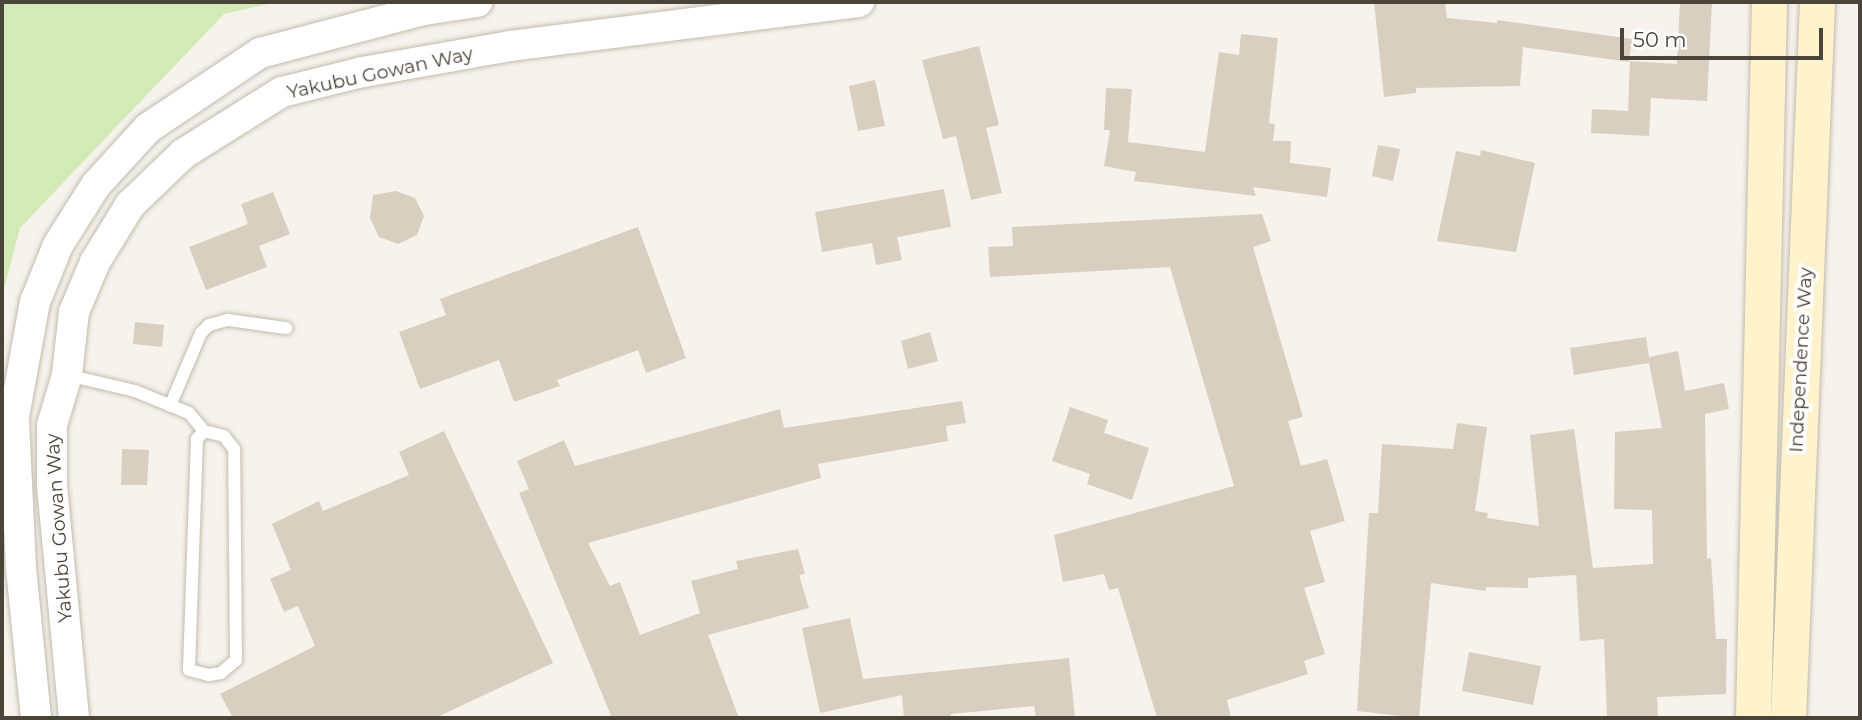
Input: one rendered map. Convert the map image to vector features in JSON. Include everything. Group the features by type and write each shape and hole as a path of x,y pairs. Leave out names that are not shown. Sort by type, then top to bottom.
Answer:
{"main road":[{"name":"Independence Way","path":"1753,718 1769,2"},
{"name":"Independence Way","path":"1788,718 1817,2"}],"street":[{"name":"Yakubu Gowan Way","path":"36,718 21,568 14,416 35,302 58,245 96,185 149,128 260,53 425,10 477,2"},
{"name":"Yakubu Gowan Way","path":"74,718 52,484 52,425 67,374 74,312 95,262 131,205 183,154 282,92 510,46 859,2"}],"lane":[{"path":"170,406 201,332 209,325 228,320 286,328"},
{"path":"67,374 135,391 189,413 204,431 224,436 234,449 236,660 221,673 209,675 190,670 197,439 204,431"}],"green space":[{"path":"2,2 277,2 224,14 20,228 2,296"}],"building":[{"path":"1374,2 1445,2 1447,18 1497,23 1497,20 1632,39 1629,62 1523,47 1520,86 1416,88 1416,93 1384,97"},
{"path":"1680,2 1712,2 1707,101 1651,98 1649,136 1591,133 1592,109 1628,111 1630,61 1677,64"},
{"path":"1241,34 1278,38 1269,123 1275,124 1273,141 1291,141 1290,163 1331,168 1327,197 1253,187 1256,196 1134,181 1136,172 1104,166 1110,130 1104,130 1106,88 1132,89 1128,142 1205,152 1219,52 1239,55"},
{"path":"979,46 999,125 986,128 1002,193 971,200 956,136 943,139 922,60"},
{"path":"875,80 885,126 858,131 849,86"},
{"path":"1378,145 1400,149 1393,181 1372,176"},
{"path":"1481,150 1535,163 1516,252 1437,241 1456,151 1480,156"},
{"path":"944,189 951,227 897,237 902,260 876,265 872,243 822,252 815,212"},
{"path":"396,191 415,198 424,216 417,235 398,244 379,237 370,218 373,195"},
{"path":"273,192 290,234 259,246 267,267 206,290 189,247 248,224 241,204"},
{"path":"1262,214 1271,241 1253,247 1303,417 1288,421 1301,466 1327,459 1345,521 1310,531 1325,582 1304,588 1325,654 1304,661 1308,674 1227,700 1231,718 1157,718 1118,588 1109,590 1104,574 1063,582 1054,535 1234,486 1170,267 990,277 988,247 1013,246 1012,227"},
{"path":"638,227 686,358 646,373 638,350 557,380 560,386 514,402 499,360 420,389 399,332 446,315 440,299"},
{"path":"135,322 164,325 162,347 133,344"},
{"path":"930,332 938,361 908,369 901,341"},
{"path":"1646,337 1649,357 1678,351 1685,391 1724,383 1729,409 1705,414 1707,559 1711,558 1716,639 1727,639 1726,694 1657,697 1658,718 1607,718 1604,639 1580,641 1576,575 1528,578 1528,588 1486,587 1486,591 1431,583 1419,718 1357,711 1369,513 1378,513 1382,444 1453,449 1457,423 1487,427 1475,511 1488,513 1487,518 1539,526 1530,435 1574,429 1593,568 1653,564 1652,510 1614,509 1615,432 1662,428 1649,363 1574,375 1570,348"},
{"path":"962,401 966,423 946,426 948,441 818,464 821,478 588,543 610,586 620,582 640,635 700,613 691,581 738,569 736,561 798,549 805,574 799,575 809,608 708,635 739,718 612,718 519,493 529,489 517,461 564,440 575,466 780,409 784,428"},
{"path":"1070,407 1108,420 1104,433 1149,448 1132,500 1087,484 1090,474 1052,461"},
{"path":"444,431 553,663 435,718 233,718 220,694 315,646 298,606 284,612 270,579 291,570 272,524 319,501 323,511 409,475 399,452"},
{"path":"122,449 149,450 147,485 121,485"},
{"path":"850,618 863,679 1069,658 1075,718 1036,718 1034,706 951,714 951,718 904,718 902,695 820,713 802,628"},
{"path":"1469,652 1541,666 1533,705 1462,691"}]}
